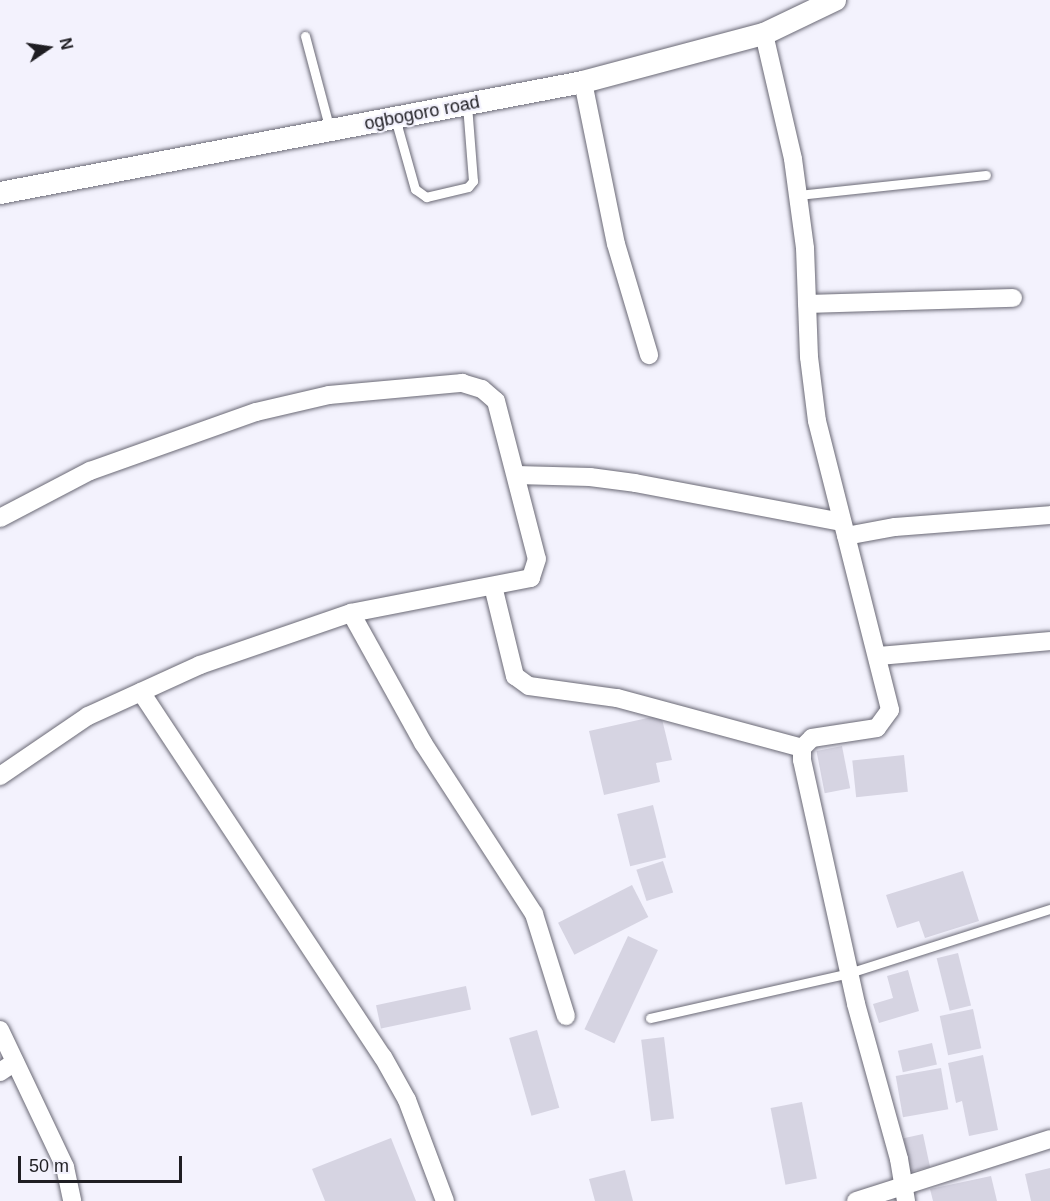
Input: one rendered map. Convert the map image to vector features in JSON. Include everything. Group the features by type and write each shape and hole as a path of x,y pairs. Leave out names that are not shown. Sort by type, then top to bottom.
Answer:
{"street":[{"name":"ogbogoro road","path":"0,193 583,82 764,34 835,0"},
{"path":"764,34 777,79 798,195 817,422 879,656 890,710 877,728 812,738 802,748 804,775 849,973 906,1194"},
{"path":"583,82 616,244 650,355"},
{"path":"807,304 1012,298"},
{"path":"0,518 90,471 256,412 329,395 462,383 482,388 496,401 516,475 536,569 531,578 351,613 200,665 88,716 0,776"},
{"path":"516,475 624,481 844,529 1050,515"},
{"path":"494,586 515,676 529,686 617,698 802,748"},
{"path":"351,613 423,743 534,914 566,1016"},
{"path":"879,656 1050,641"},
{"path":"141,692 383,1057 406,1100 445,1201"},
{"path":"0,1030 7,1067 65,1167 72,1201"},
{"path":"856,1201 906,1194 1050,1139"}],"lane":[{"path":"305,36 330,130"},
{"path":"395,118 416,189 426,197 468,187 473,181 467,104"},
{"path":"798,195 986,175"},
{"path":"650,1018 849,973 1050,909"}],"building":[{"path":"661,715 672,760 656,763 660,782 604,795 589,731"},
{"path":"842,746 850,788 825,793 816,751"},
{"path":"904,755 908,792 856,797 852,760"},
{"path":"653,805 666,857 630,866 617,814"},
{"path":"663,861 673,892 647,901 636,870"},
{"path":"963,871 979,921 925,938 919,921 897,928 886,895"},
{"path":"632,885 648,917 574,955 558,923"},
{"path":"628,936 658,950 614,1043 584,1029"},
{"path":"958,953 971,1005 950,1011 937,958"},
{"path":"908,970 919,1011 879,1023 873,1004 893,998 887,976"},
{"path":"466,986 471,1009 381,1029 376,1005"},
{"path":"973,1009 981,1048 948,1055 940,1016"},
{"path":"537,1030 559,1108 531,1116 509,1038"},
{"path":"664,1037 674,1118 651,1121 641,1040"},
{"path":"932,1043 937,1064 903,1072 898,1051"},
{"path":"983,1055 998,1130 969,1136 962,1101 956,1103 948,1063"},
{"path":"941,1068 948,1109 903,1117 896,1076"},
{"path":"802,1102 817,1179 785,1185 771,1108"},
{"path":"923,1134 930,1167 911,1171 903,1138"},
{"path":"391,1138 416,1201 325,1201 312,1169"},
{"path":"1050,1168 1050,1201 1031,1201 1025,1174"},
{"path":"625,1170 633,1201 595,1201 589,1179"},
{"path":"991,1176 997,1201 933,1201 930,1189"}]}
